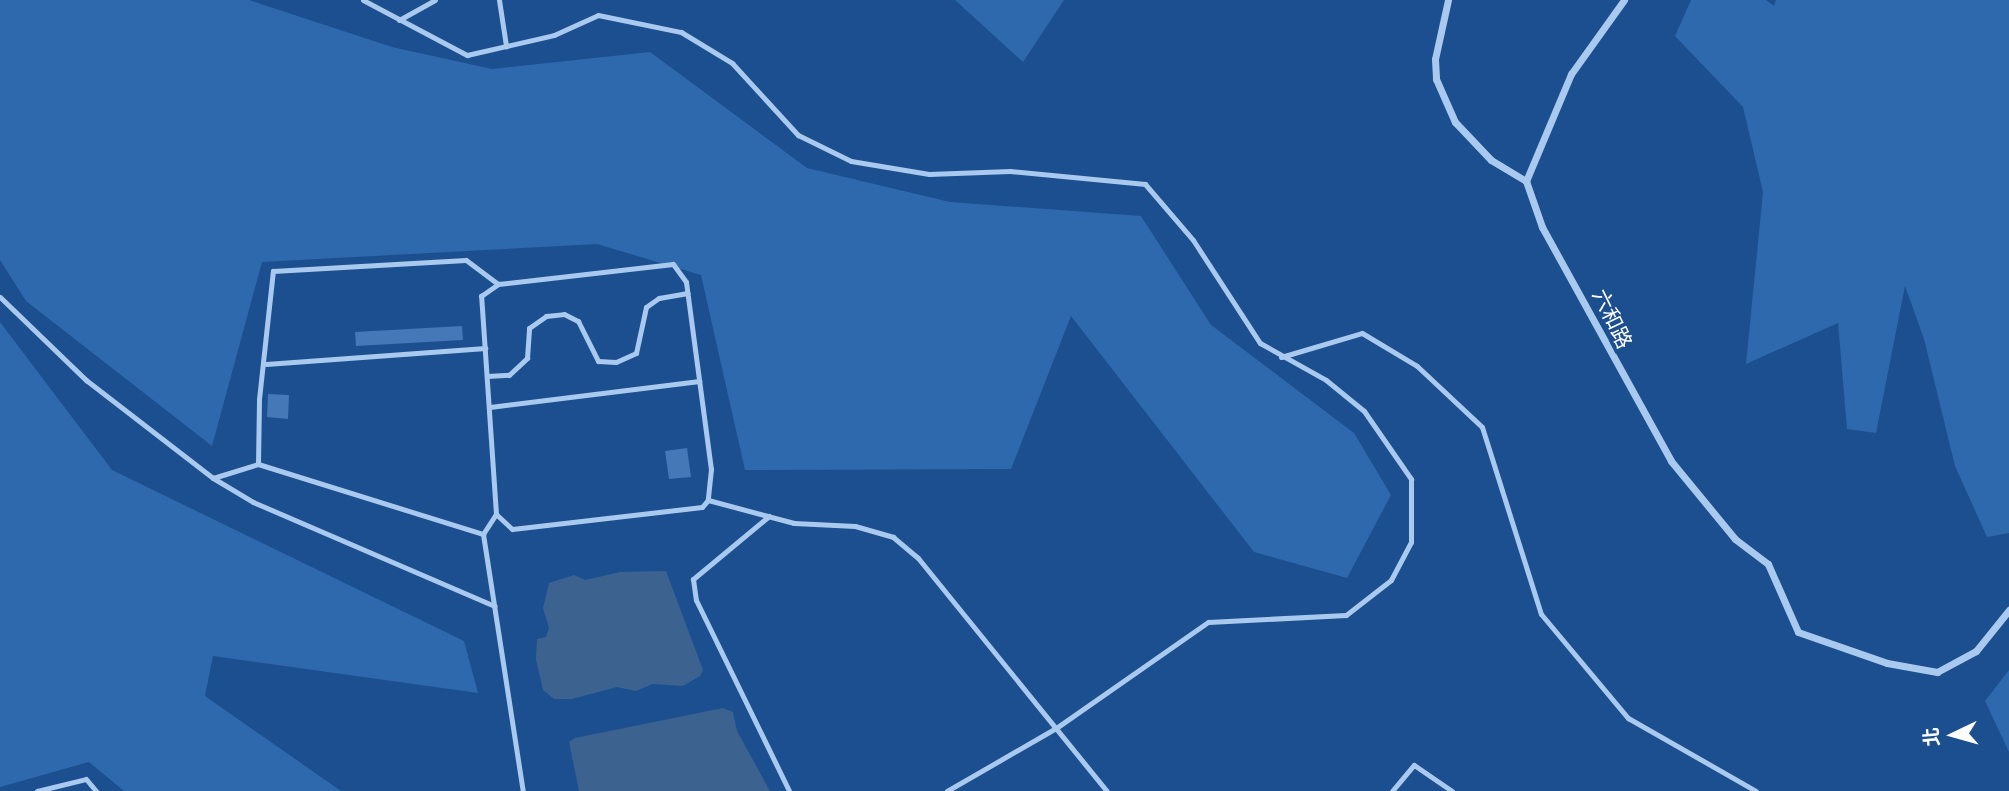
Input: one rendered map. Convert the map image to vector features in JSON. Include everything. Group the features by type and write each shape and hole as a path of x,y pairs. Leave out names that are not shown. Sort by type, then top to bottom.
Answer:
{"street":[{"path":"1448,0 1435,59 1436,79 1445,100 1455,122 1491,160 1526,181 1571,74 1625,0"},
{"name":"六和路","path":"1526,181 1542,227 1671,461 1735,539 1768,564 1798,632 1887,663 1937,672 1976,651 2009,610"}],"lane":[{"path":"363,0 467,55 554,35 598,15 681,32 732,63 798,135 850,161 929,174 1010,171 1145,184 1193,240 1260,343 1325,380 1364,411 1411,479 1411,542 1391,579 1346,615 1208,622 1056,728 947,791"},
{"path":"400,20 435,0"},
{"path":"499,0 506,46"},
{"path":"258,464 259,399 266,364 273,271 466,260 498,284"},
{"path":"496,514 512,529 702,507 708,500 711,469 688,293 686,282 673,264 498,284 481,296 496,514 483,534 523,791"},
{"path":"487,376 509,375 527,358 529,328 546,316 564,314 578,321 598,361 616,362 636,353 646,307 659,298 688,293"},
{"path":"0,297 86,380 213,478 253,502 495,606"},
{"path":"1281,357 1362,333 1417,366 1482,427 1541,614 1628,718 1756,791"},
{"path":"266,364 485,348"},
{"path":"490,407 699,381"},
{"path":"213,478 258,464 483,534"},
{"path":"708,500 769,516 855,526 892,537 918,558 1107,791"},
{"path":"769,516 693,579 696,600 789,791"},
{"path":"1392,791 1414,765 1452,791"},
{"path":"37,791 86,779 96,791"}],"shaded area":[{"path":"0,0 249,0 392,47 492,69 650,52 807,168 950,202 1141,216 1211,325 1354,433 1391,495 1347,578 1254,552 1071,316 1011,469 745,470 701,275 597,244 262,262 212,446 26,301 0,260"},
{"path":"955,0 1064,0 1023,62"},
{"path":"1691,0 1766,0 1774,6 1776,0 2009,0 2009,533 1987,537 1955,466 1924,339 1905,286 1876,433 1847,429 1838,323 1746,364 1763,192 1743,107 1675,36"},
{"path":"0,322 112,470 464,641 478,693 213,656 205,696 341,791 124,791 89,762 0,787"},
{"path":"666,571 703,670 700,676 683,686 653,684 636,691 617,687 572,699 554,699 543,690 536,659 537,639 546,637 549,628 543,608 549,583 574,575 585,580 620,572"},
{"path":"2009,670 2009,752 1985,701"},
{"path":"723,708 733,712 737,731 770,791 579,791 569,742 575,738"}],"building":[{"path":"462,326 463,340 356,346 355,332"},
{"path":"268,394 289,395 288,419 267,417"},
{"path":"687,448 691,477 669,479 665,451"}]}
